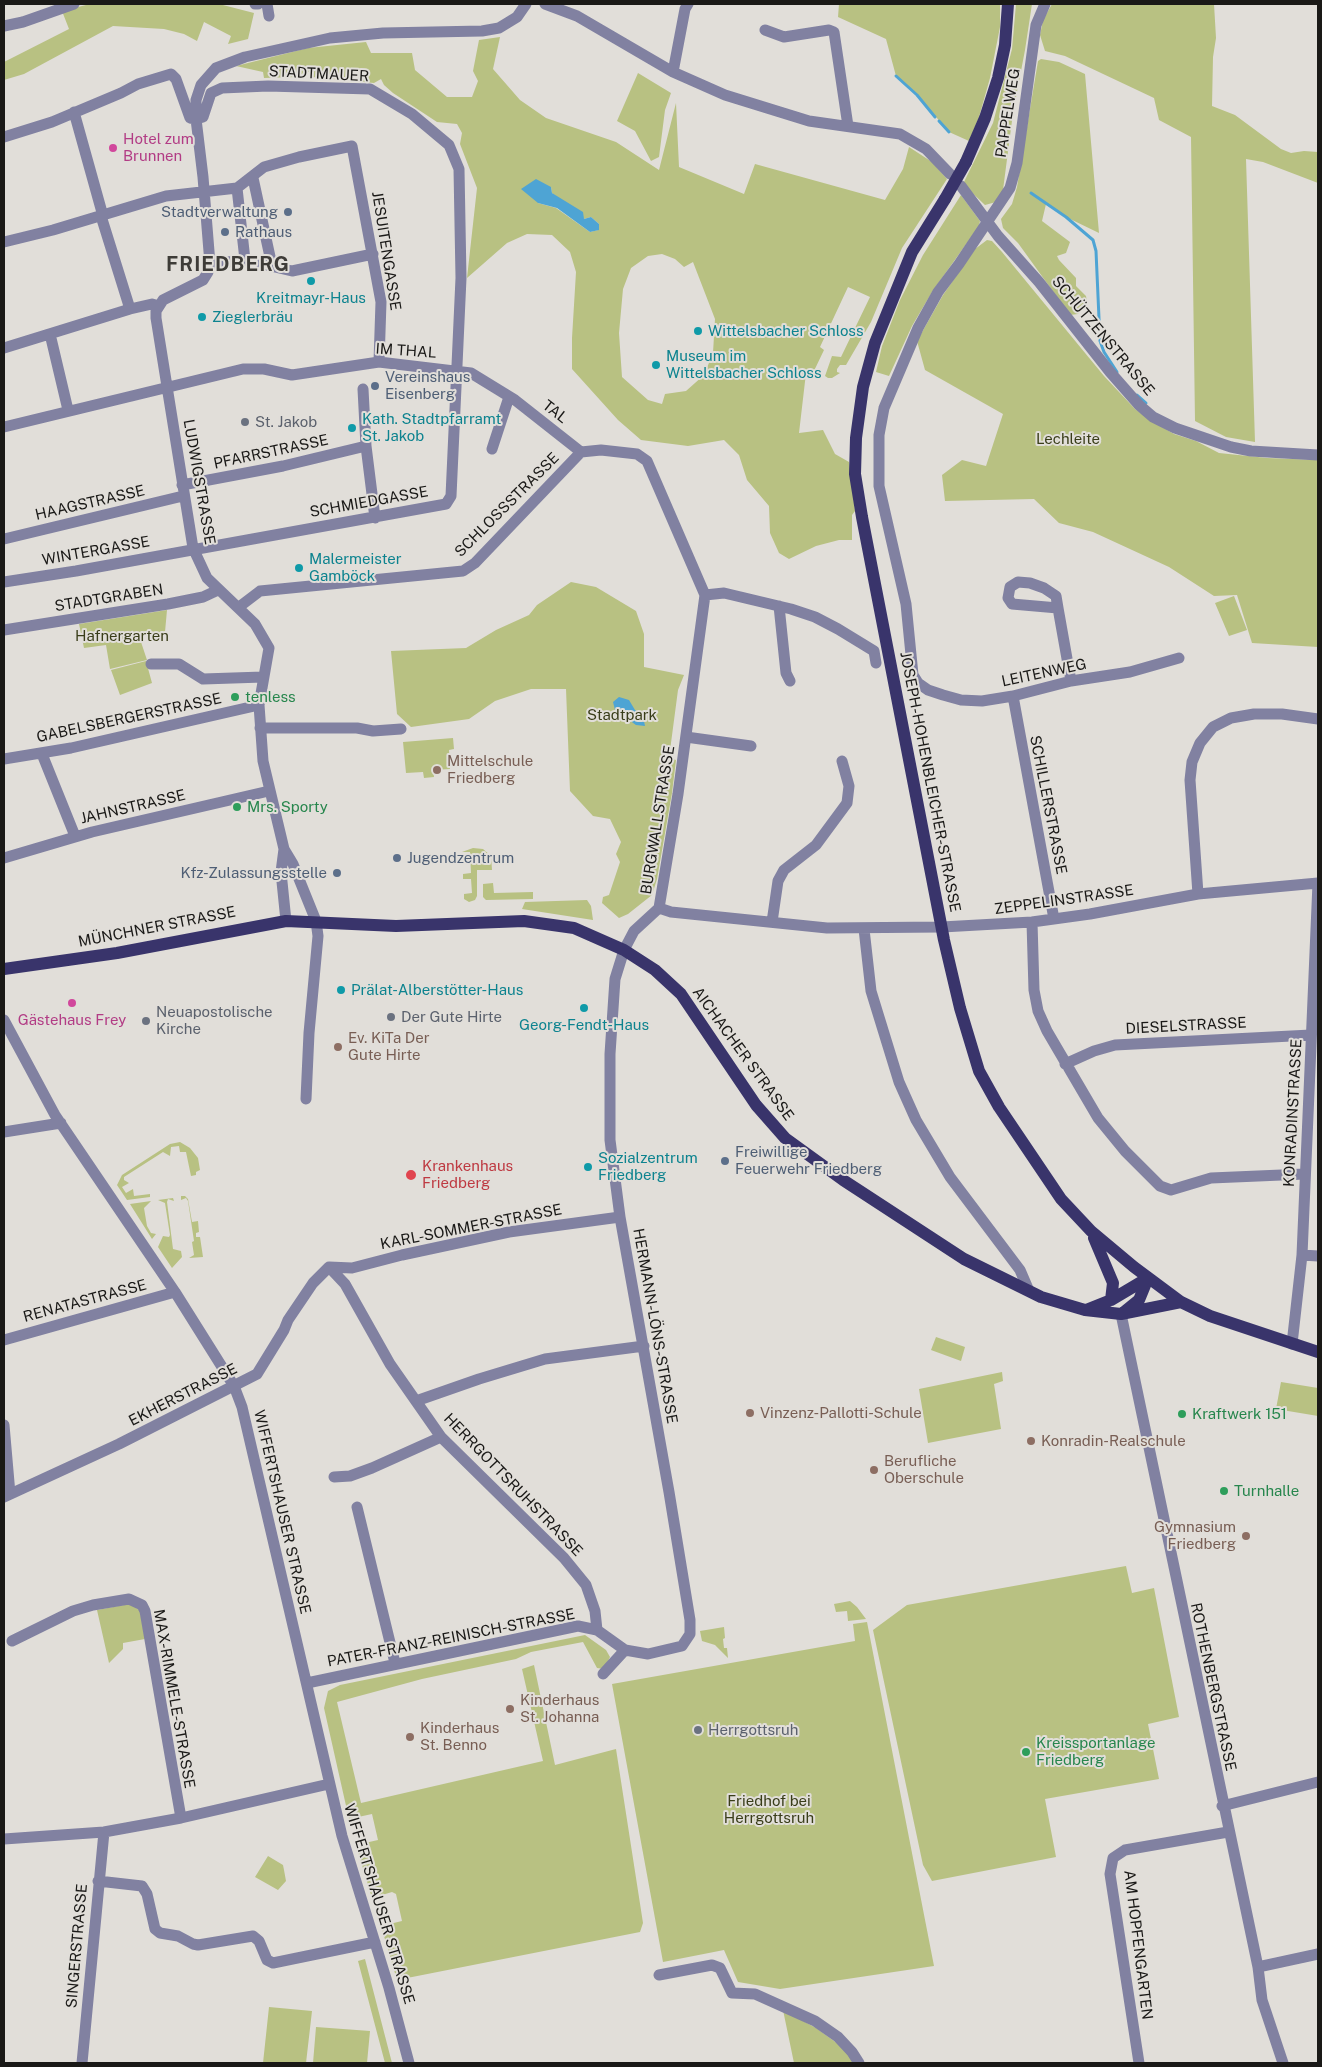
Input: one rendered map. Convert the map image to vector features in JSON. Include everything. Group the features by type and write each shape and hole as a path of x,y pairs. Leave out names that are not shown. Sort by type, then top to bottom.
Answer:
{"main road":[{"name":"JOSEPH-HOHENBLEICHER-STRASSE","path":"1008,4 1005,45 998,78 985,118 966,162 912,252 875,343 863,387 855,458 862,517 942,927 960,1008 979,1070 998,1107 1061,1199 1091,1231 1148,1278"},
{"name":"MÜNCHNER STRASSE","path":"4,969 117,953 286,921 316,921"},
{"name":"AICHACHER STRASSE","path":"316,921 396,926 524,921 574,928 624,950 655,970 680,994 756,1105 784,1138 843,1180 964,1258 1052,1302 1085,1310 1121,1314 1181,1302"},
{"path":"1091,1231 1113,1283 1111,1300"},
{"path":"1085,1310 1111,1300 1148,1278"},
{"path":"1148,1278 1181,1302 1232,1325 1318,1352"},
{"path":"1121,1314 1139,1300 1148,1278"}],"street":[{"path":"4,26 59,6 74,4"},
{"path":"266,4 268,16"},
{"path":"4,348 152,304 159,306 170,296 203,280 210,264 196,119 196,100 201,85 216,68 245,57 330,38 383,33 499,28 517,17 526,4"},
{"path":"545,4 599,28 673,72 725,96 809,121 900,134 926,149 950,174"},
{"path":"673,72 685,10 688,4"},
{"name":"PAPPELWEG","path":"918,683 913,676 911,663 906,604 879,486 879,435 884,408 918,328 938,292 1010,188 1018,154 1036,25 1045,4"},
{"path":"765,30 784,37 828,30 834,32 848,126"},
{"path":"4,137 52,122 138,84 171,74 176,79 190,118 196,119"},
{"name":"STADTMAUER","path":"196,119 203,117 211,93 222,88 268,86 370,89 412,114 449,145 459,169 460,192 461,278 458,371"},
{"path":"74,112 130,310"},
{"name":"JESUITENGASSE","path":"252,178 264,167 299,157 352,146 381,302 379,362"},
{"path":"4,242 102,216 166,196 237,188 252,178 272,266"},
{"name":"SCHÜTZENSTRASSE","path":"961,186 987,221 1039,282 1110,372 1139,405 1153,417 1176,428 1251,451 1318,455"},
{"path":"237,188 244,260"},
{"path":"210,264 244,260 292,271 373,254"},
{"name":"LUDWIGSTRASSE","path":"159,306 156,318 193,548 207,578 218,590 239,607 264,637 269,648 259,705 260,728 269,791 284,849 293,864 316,921"},
{"path":"50,334 68,410"},
{"name":"IM THAL","path":"168,386 243,369 264,369 292,375 379,362 458,371"},
{"name":"TAL","path":"458,371 471,373 509,397 581,452"},
{"name":"SCHMIEDGASSE","path":"193,548 375,518 446,504 451,496 458,371"},
{"path":"4,427 168,386"},
{"path":"364,389 366,446 375,518"},
{"path":"492,449 509,397"},
{"name":"PFARRSTRASSE","path":"183,491 366,446"},
{"name":"SCHLOSSSTRASSE","path":"239,607 260,591 463,571 475,563 581,452 601,450 637,454 647,462 705,595"},
{"name":"HAAGSTRASSE","path":"4,539 183,491"},
{"name":"WINTERGASSE","path":"4,582 151,558 193,548"},
{"name":"STADTGRABEN","path":"4,630 168,604 203,597 218,590"},
{"path":"705,595 724,593 815,617 874,651 876,663"},
{"name":"BURGWALLSTRASSE","path":"659,908 686,737 705,595"},
{"path":"779,606 786,672 790,681"},
{"path":"1058,608 1071,680"},
{"name":"LEITENWEG","path":"918,683 928,690 962,700 982,701 1012,696 1071,680 1130,672 1179,658"},
{"path":"151,664 179,664 203,679 263,677"},
{"name":"SCHILLERSTRASSE","path":"1012,696 1054,919"},
{"name":"GABELSBERGERSTRASSE","path":"4,759 42,754 259,705"},
{"path":"1198,894 1190,780 1192,762 1200,743 1213,728 1231,718 1254,714 1282,714 1318,718"},
{"path":"260,728 357,728 373,732 402,729"},
{"name":"BURGWALLSTRASSE","path":"686,737 751,746"},
{"path":"42,754 74,836"},
{"path":"772,922 778,881 784,870 816,845 847,803 849,786 842,760"},
{"name":"JAHNSTRASSE","path":"4,858 74,836 269,791"},
{"name":"LUDWIGSTRASSE","path":"284,849 281,872 286,921"},
{"name":"ZEPPELINSTRASSE","path":"659,908 671,912 864,929 942,927 1032,922 1198,894 1318,883"},
{"name":"KONRADINSTRASSE","path":"1292,1344 1302,1255 1305,1174 1314,1087 1311,1035 1318,883"},
{"path":"624,950 638,926 659,908"},
{"path":"306,1099 309,1033 318,941 316,921"},
{"path":"1032,922 1034,990 1038,1011 1065,1064 1098,1118 1124,1151 1160,1186 1171,1190 1211,1178 1305,1174"},
{"path":"864,929 871,991 899,1082 916,1120 950,1177 1020,1270 1029,1291"},
{"name":"HERMANN-LÖNS-STRASSE","path":"624,950 615,979 610,1054 610,1140 620,1217 644,1346 690,1620 690,1634 682,1646 648,1654 625,1650"},
{"name":"WIFFERTSHAUSER STRASSE","path":"4,1020 61,1123 175,1292 234,1386 256,1460 307,1682 328,1784 346,1852 375,1942 409,2063"},
{"name":"DIESELSTRASSE","path":"1065,1064 1094,1051 1115,1046 1311,1035"},
{"path":"4,1132 61,1123"},
{"name":"KARL-SOMMER-STRASSE","path":"329,1267 352,1268 402,1254 509,1232 620,1217"},
{"path":"1302,1255 1318,1256"},
{"name":"EKHERSTRASSE","path":"7,1495 119,1444 257,1374 284,1330 288,1320 313,1283 329,1267"},
{"name":"HERRGOTTSRUHSTRASSE","path":"329,1267 345,1284 390,1364 441,1437 564,1558 586,1586 594,1611 596,1630"},
{"name":"RENATASTRASSE","path":"4,1340 175,1292"},
{"name":"ROTHENBERGSTRASSE","path":"1121,1314 1222,1806 1258,1967 1262,2000 1273,2038 1283,2063"},
{"path":"416,1401 479,1378 545,1360 644,1346"},
{"path":"4,1425 7,1495"},
{"path":"334,1477 350,1476 372,1468 441,1437"},
{"path":"357,1507 396,1663"},
{"name":"MAX-RIMMELE-STRASSE","path":"12,1641 73,1611 93,1605 129,1599 142,1605 145,1611 181,1818"},
{"name":"PATER-FRANZ-REINISCH-STRASSE","path":"307,1682 578,1626 596,1630 625,1650"},
{"path":"603,1674 625,1650"},
{"path":"1222,1806 1318,1782"},
{"path":"4,1839 104,1832 181,1818 328,1784"},
{"name":"SINGERSTRASSE","path":"82,2063 104,1832"},
{"name":"AM HOPFENGARTEN","path":"1139,2063 1110,1874 1113,1858 1125,1850 1228,1832"},
{"path":"98,1881 142,1886 146,1890 155,1929 160,1933 178,1936 198,1945 253,1936 260,1941 267,1960 274,1963 375,1942"},
{"path":"1258,1967 1318,1954"},
{"path":"659,1975 712,1965 720,1968 732,1993 755,1994 815,2021 838,2037 859,2063"}],"green space":[{"path":"90,4 219,4 254,13 248,39 228,44 231,36 204,22 197,41 184,34 164,29 113,26 24,74 4,80 4,62 69,29 62,11"},
{"path":"839,4 1000,4 1000,27 990,78 979,117 969,141 949,132 917,95 896,76 886,39 838,17"},
{"path":"1016,4 1032,4 1013,113 1003,190 996,202 985,205 963,184 993,123 1012,49"},
{"path":"1052,4 1214,4 1216,38 1213,57 1212,106 1235,115 1281,149 1291,153 1304,151 1318,152 1318,183 1263,162 1246,159 1255,442 1226,437 1195,421 1191,137 1159,120 1154,98 1065,56 1045,51 1040,35 1043,20"},
{"path":"500,37 493,69 520,100 546,118 616,142 659,170 676,103 679,167 744,194 755,164 885,200 903,169 909,147 932,162 947,179 902,248 871,322 846,365 840,365 837,372 840,373 832,378 825,376 832,356 841,357 870,297 848,287 820,347 824,350 813,373 806,373 799,433 823,430 835,454 849,462 855,511 852,515 852,540 839,540 816,546 789,559 779,553 770,533 769,506 747,480 739,455 724,440 688,446 641,440 618,420 572,369 576,272 570,252 552,235 527,234 507,243 467,278 477,188 460,144 462,133 457,124 437,122 393,93 384,85 381,79 374,83 312,77 309,72 305,72 297,77 264,78 263,72 236,66 308,48 366,42 371,53 412,53 415,70 447,97 472,97 478,81 473,71 479,40","holes":["551,187 552,193 584,219 591,217 599,224 598,230 590,232 556,208 538,203","662,254 675,259 684,267 693,262 715,319 713,353 704,375 686,391 665,394 662,404 648,400 622,377 619,333 623,289 631,268 648,256"]},
{"path":"1041,59 1059,62 1085,74 1099,233 1066,217 1046,204 1042,221 1070,242 1066,253 1057,256 1076,278 1076,286 1086,296 1087,303 1078,314 1070,315 1018,243 1003,228 1001,219 1012,204 1017,187 1038,61"},
{"path":"638,73 671,93 665,110 659,157 651,161 635,131 617,121"},
{"path":"961,195 980,221 979,226 932,292 912,326 889,376 876,372 882,346 900,300 923,255"},
{"name":"Lechleite","path":"987,240 992,241 1002,252 1104,376 1135,409 1150,420 1174,434 1196,441 1219,453 1267,458 1318,460 1318,647 1252,643 1237,595 1214,596 1169,567 1093,532 1059,523 1034,499 945,501 942,475 962,460 986,466 1003,414 925,370 917,341 943,295 975,249"},
{"name":"Stadtpark","path":"571,582 596,587 636,611 644,634 644,667 684,675 678,690 669,758 676,760 657,879 652,895 628,914 619,918 602,903 603,897 609,895 620,862 616,854 621,842 610,819 593,816 570,791 566,689 531,689 495,701 469,719 411,727 397,714 391,651 466,648 496,630 529,615 537,605"},
{"path":"1234,596 1247,630 1229,636 1215,603"},
{"name":"Hafnergarten","path":"167,610 165,632 139,636 147,660 110,669 106,645 84,648 79,624"},
{"path":"146,661 152,683 120,695 111,670"},
{"path":"453,738 454,749 449,750 450,769 433,770 434,777 424,778 423,772 406,773 403,742"},
{"path":"473,848 483,849 491,856 492,870 477,870 477,896 475,900 469,902 464,899 464,894 472,893 471,879 463,879 463,874 471,873 470,852 462,852"},
{"path":"493,883 494,893 533,892 533,899 486,900 483,897 483,884"},
{"path":"587,900 591,906 593,920 522,909 525,902"},
{"path":"180,1142 190,1148 198,1158 200,1170 196,1172 196,1175 191,1176 186,1152 180,1152 179,1146 171,1147 170,1156 163,1152 124,1177 124,1180 129,1183 122,1187 126,1193 133,1189 134,1196 150,1194 150,1197 127,1200 117,1185 122,1175 170,1144"},
{"path":"181,1196 185,1196 188,1199 192,1222 198,1221 199,1232 196,1233 196,1237 200,1237 203,1257 189,1258 194,1255 192,1242 194,1241 188,1201 186,1198 181,1200"},
{"path":"173,1198 174,1201 168,1199 167,1202 173,1249 181,1251 182,1257 172,1268 158,1247 163,1236 169,1237 170,1235 165,1203 158,1200"},
{"path":"151,1201 144,1208 147,1226 151,1233 156,1234 152,1239 130,1204"},
{"path":"936,1337 965,1347 961,1361 931,1350"},
{"path":"1002,1372 1003,1381 994,1384 1001,1429 928,1443 919,1389"},
{"path":"1281,1382 1318,1388 1318,1416 1276,1409"},
{"name":"Kreissportanlage Friedberg","path":"1126,1566 1132,1593 1154,1588 1179,1717 1148,1724 1159,1779 1045,1799 1056,1857 932,1881 923,1865 873,1630 907,1605"},
{"path":"850,1601 866,1619 848,1621 847,1611 836,1612 834,1604"},
{"path":"133,1605 140,1611 145,1639 123,1643 123,1649 109,1663 97,1610"},
{"name":"Friedhof bei Herrgottsruh","path":"867,1622 934,1966 780,1989 738,1982 724,1950 663,1962 612,1684 855,1641 853,1624"},
{"path":"724,1627 724,1648 727,1648 728,1658 715,1645 702,1641 700,1631"},
{"path":"585,1635 606,1650 610,1657 604,1669 597,1668 583,1642 531,1652 516,1659 422,1679 337,1702 361,1803 543,1761 522,1669 534,1665 555,1765 616,1749 643,1923 640,1932 397,1980 381,1926 402,1921 396,1894 392,1892 372,1898 356,1845 378,1840 372,1814 349,1819 324,1708 328,1691 340,1685"},
{"path":"268,1856 283,1865 286,1881 278,1890 255,1877"},
{"path":"365,1959 392,2063 385,2063 358,1961"},
{"path":"269,2007 312,2011 306,2063 263,2063"},
{"path":"783,2010 816,2028 841,2046 855,2063 794,2063"},
{"path":"316,2027 370,2031 367,2063 313,2063"}],"water":[{"path":"536,179 551,187 552,193 583,212 584,219 591,217 599,224 599,230 590,232 557,208 538,203 521,189"},
{"path":"619,697 629,700 635,710 643,716 645,726 636,725 615,710 613,702"}],"waterway":[{"path":"896,76 917,95 935,117"},
{"path":"939,121 949,132"},
{"path":"1031,193 1066,217 1093,240 1096,251 1100,341 1104,352 1117,372"},
{"path":"1137,395 1146,403"}],"place":[{"name":"Hotel zum Brunnen","path":"113,148"},
{"name":"Stadtverwaltung","path":"288,212"},
{"name":"Rathaus","path":"225,232"},
{"name":"Kreitmayr-Haus","path":"311,281"},
{"name":"Zieglerbräu","path":"202,317"},
{"name":"Wittelsbacher Schloss","path":"698,331"},
{"name":"Museum im Wittelsbacher Schloss","path":"656,365"},
{"name":"Vereinshaus Eisenberg","path":"375,386"},
{"name":"St. Jakob","path":"245,422"},
{"name":"Kath. Stadtpfarramt St. Jakob","path":"352,428"},
{"name":"Malermeister Gamböck","path":"299,568"},
{"name":"tenless","path":"235,697"},
{"name":"Mittelschule Friedberg","path":"437,770"},
{"name":"Mrs. Sporty","path":"237,807"},
{"name":"Jugendzentrum","path":"397,858"},
{"name":"Kfz-Zulassungsstelle","path":"337,873"},
{"name":"Prälat-Alberstötter-Haus","path":"341,990"},
{"name":"Gästehaus Frey","path":"72,1003"},
{"name":"Georg-Fendt-Haus","path":"584,1008"},
{"name":"Der Gute Hirte","path":"391,1017"},
{"name":"Neuapostolische Kirche","path":"146,1021"},
{"name":"Ev. KiTa Der Gute Hirte","path":"338,1047"},
{"name":"Freiwillige Feuerwehr Friedberg","path":"725,1161"},
{"name":"Sozialzentrum Friedberg","path":"588,1167"},
{"name":"Krankenhaus Friedberg","path":"411,1175"},
{"name":"Vinzenz-Pallotti-Schule","path":"750,1413"},
{"name":"Kraftwerk 151","path":"1182,1414"},
{"name":"Konradin-Realschule","path":"1031,1441"},
{"name":"Berufliche Oberschule","path":"874,1470"},
{"name":"Turnhalle","path":"1224,1491"},
{"name":"Gymnasium Friedberg","path":"1246,1536"},
{"name":"Kinderhaus St. Johanna","path":"510,1709"},
{"name":"Herrgottsruh","path":"698,1730"},
{"name":"Kinderhaus St. Benno","path":"410,1737"},
{"name":"Kreissportanlage Friedberg","path":"1026,1752"}],"district":[{"name":"FRIEDBERG","path":"228,265"}]}
